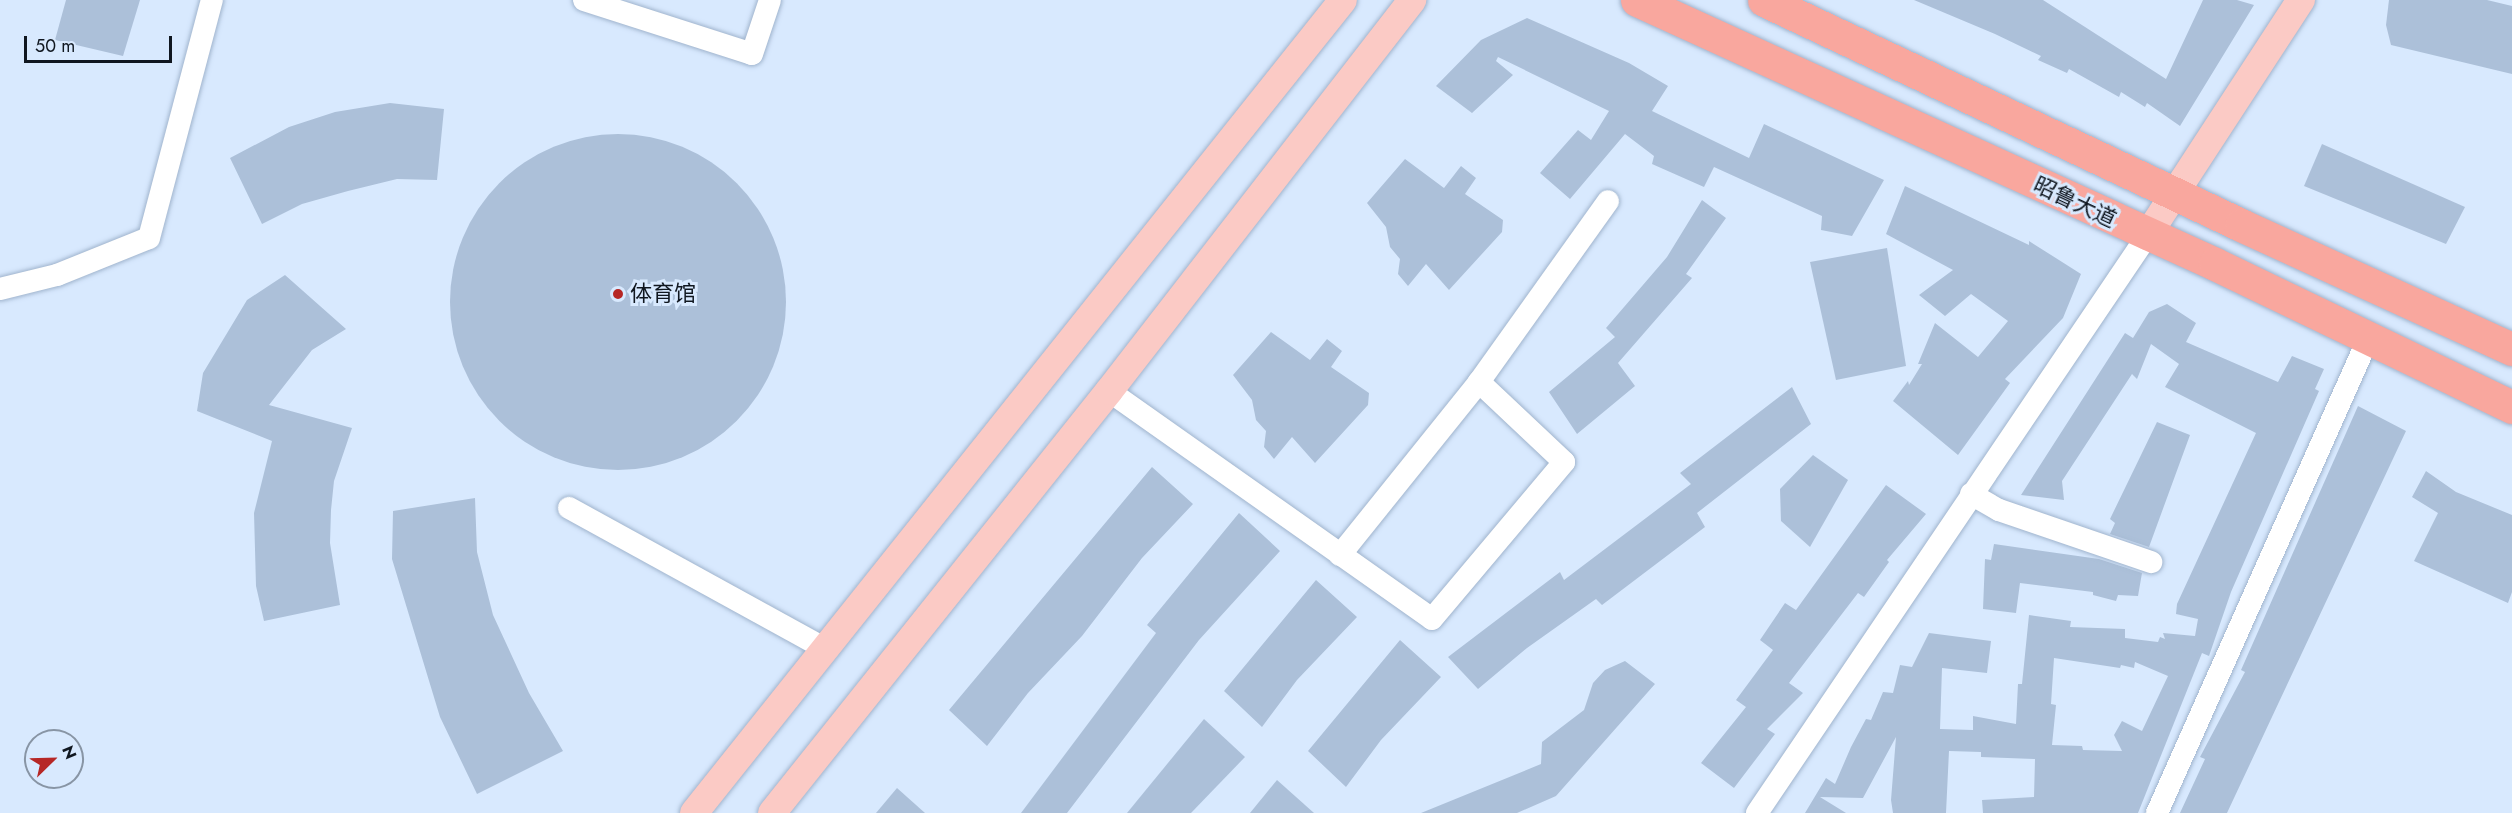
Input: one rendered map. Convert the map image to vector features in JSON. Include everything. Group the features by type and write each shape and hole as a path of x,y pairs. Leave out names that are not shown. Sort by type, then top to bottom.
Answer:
{"highway":[{"name":"昭鲁大道","path":"1637,0 2512,407"},
{"path":"1764,0 2174,191 2241,225 2512,348"}],"main road":[{"path":"694,813 1343,0"},
{"path":"772,813 1109,391 1412,0"},
{"path":"2147,236 2174,191 2301,0"}],"street":[{"path":"0,289 57,275 149,238 212,0"},
{"path":"584,0 752,54 770,0"},
{"path":"1340,555 1479,382 1608,201"},
{"path":"1757,813 2147,236"},
{"path":"2157,813 2368,339"},
{"path":"1109,391 1432,619 1564,462 1479,382"},
{"path":"1971,494 1999,510 2151,562"},
{"path":"569,508 825,650"}],"building":[{"path":"66,0 140,0 123,56 55,40"},
{"path":"1914,0 2043,0 2166,79 2203,0 2237,0 2254,5 2180,126 2147,103 2145,107 2121,92 2119,97 2069,69 2067,73 2038,60 2041,56 1995,34"},
{"path":"2389,0 2487,0 2512,6 2512,74 2391,45 2386,25"},
{"path":"1527,18 1629,63 1668,86 1652,111 1749,158 1764,124 1884,180 1852,236 1821,230 1822,216 1714,167 1704,187 1652,164 1654,156 1625,134 1570,199 1540,173 1578,130 1591,140 1609,111 1498,57 1496,61 1513,75 1472,113 1436,86 1481,40"},
{"path":"390,103 444,109 437,180 397,179 348,191 302,204 262,224 230,158 289,127 335,112"},
{"name":"体育馆","path":"618,134 651,137 682,147 711,162 737,183 758,209 773,238 783,269 786,302 783,335 773,366 758,395 737,421 711,442 682,457 651,467 618,470 585,467 554,457 525,442 499,421 478,395 463,366 453,335 450,302 453,269 463,238 478,209 499,183 525,162 554,147 585,137"},
{"path":"2322,144 2465,207 2446,244 2304,186"},
{"path":"1405,159 1444,188 1461,166 1476,178 1465,194 1503,220 1502,232 1449,290 1426,264 1408,286 1398,274 1400,259 1390,247 1386,227 1367,203"},
{"path":"1905,186 2029,245 2029,241 2081,274 2063,318 2005,379 2010,383 1958,455 1893,401 1908,381 1909,385 1922,364 1918,364 1935,323 1978,357 2008,321 1971,294 1945,316 1919,295 1953,270 1886,234"},
{"path":"1702,200 1726,218 1686,274 1692,278 1618,363 1635,386 1577,434 1549,392 1615,337 1606,328 1667,257"},
{"path":"1887,248 1906,366 1836,380 1810,262"},
{"path":"285,275 346,329 312,350 269,405 352,428 334,481 331,510 330,543 340,605 264,621 256,586 254,513 272,441 197,411 203,373 247,300"},
{"path":"2167,304 2196,323 2186,342 2278,382 2292,356 2324,369 2315,389 2319,391 2231,592 2209,656 2202,653 2138,813 1983,813 1982,800 2034,797 2035,759 1981,757 1981,752 1949,751 1946,813 1893,813 1891,800 1896,737 1863,798 1820,797 1846,813 1805,813 1826,778 1835,784 1866,719 1871,720 1883,692 1893,693 1900,665 1912,667 1929,633 1991,641 1987,673 1942,668 1940,729 1973,730 1973,716 2016,724 2018,684 2022,684 2029,615 2071,621 2070,627 2125,629 2125,638 2158,642 2160,637 2165,639 2163,633 2195,636 2198,619 2176,614 2177,604 2256,433 2165,387 2179,364 2151,344 2137,379 2132,374 2062,481 2064,500 2021,495 2125,333 2133,338 2149,312","holes":["2054,658 2120,668 2121,665 2134,668 2135,662 2168,676 2142,731 2122,721 2114,735 2122,751 2083,750 2082,746 2052,745 2056,705 2051,704"]},
{"path":"1271,332 1310,360 1327,339 1342,351 1331,367 1369,393 1368,405 1315,463 1292,437 1274,459 1264,447 1266,431 1256,420 1252,400 1233,375"},
{"path":"1792,387 1811,424 1697,513 1705,527 1602,605 1596,599 1527,648 1478,689 1448,657 1560,572 1564,580 1691,484 1680,473"},
{"path":"2358,406 2406,431 2227,813 2180,813 2205,759 2200,757 2245,672 2241,670"},
{"path":"2157,422 2190,435 2149,547 2110,534 2115,523 2110,519"},
{"path":"1813,455 1848,480 1810,547 1781,521 1780,489"},
{"path":"1152,467 1193,504 1142,558 1082,636 1028,693 987,746 949,710"},
{"path":"2426,471 2456,492 2512,515 2512,592 2508,603 2414,561 2438,513 2412,497"},
{"path":"1886,485 1926,514 1887,560 1889,562 1864,597 1858,593 1789,683 1803,693 1767,729 1775,734 1734,788 1701,763 1746,707 1736,700 1773,650 1760,640 1785,603 1796,610"},
{"path":"475,498 477,552 493,615 529,693 563,751 477,794 440,717 392,559 393,511"},
{"path":"1239,513 1280,551 1199,640 1067,813 1021,813 1156,633 1147,625"},
{"path":"1994,544 2099,559 2142,573 2138,596 2118,595 2116,601 2093,595 2093,592 2020,583 2016,613 1983,609 1985,559 1991,560"},
{"path":"1316,580 1357,617 1297,680 1262,727 1224,691"},
{"path":"1400,640 1441,677 1381,740 1346,787 1308,751"},
{"path":"1625,661 1655,684 1556,796 1517,813 1421,813 1541,764 1542,742 1584,710 1593,683 1605,670"},
{"path":"1204,719 1245,757 1191,813 1127,813"},
{"path":"1277,780 1314,813 1250,813"},
{"path":"897,788 925,813 876,813"}],"place":[{"name":"体育馆","path":"618,294"}]}
